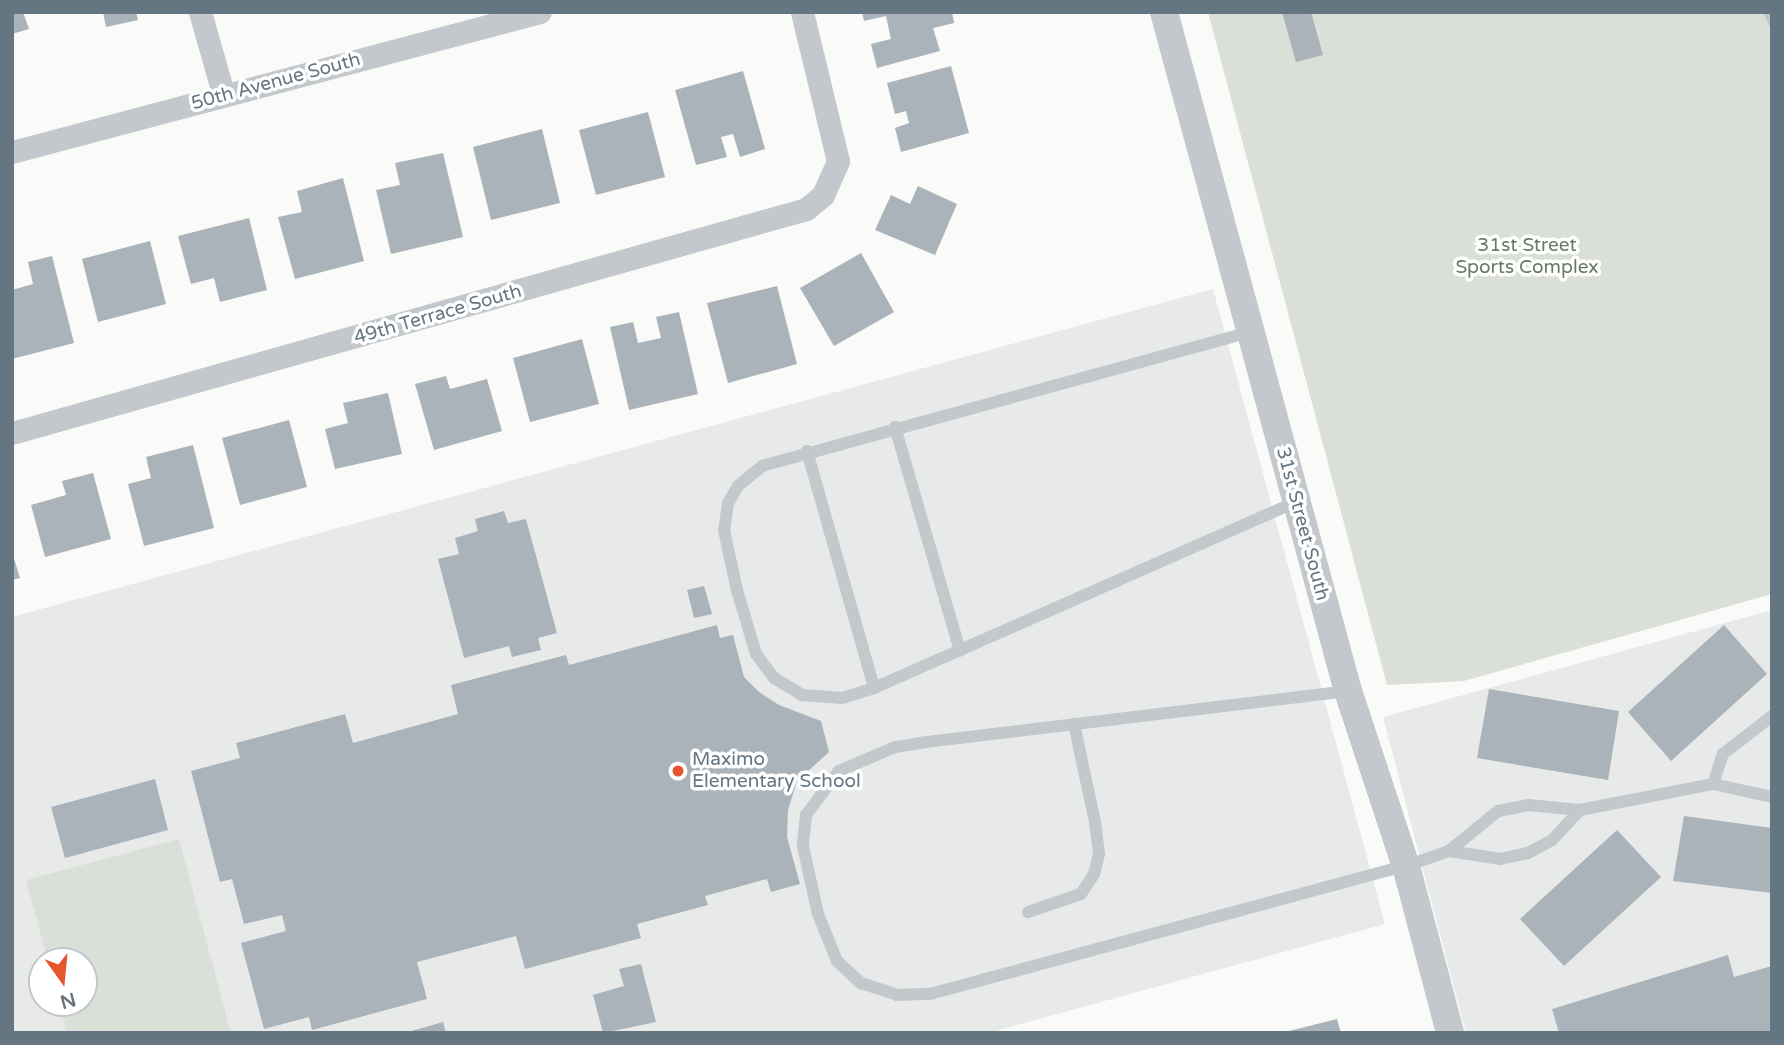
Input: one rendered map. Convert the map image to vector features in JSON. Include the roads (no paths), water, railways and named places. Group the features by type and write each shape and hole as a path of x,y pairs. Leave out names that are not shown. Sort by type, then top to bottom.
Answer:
{"street":[{"path":"200,12 224,96"},
{"name":"50th Avenue South","path":"12,152 540,12"},
{"name":"49th Terrace South","path":"12,433 806,209 823,195 838,161 802,12"},
{"name":"31st Street South","path":"1164,12 1295,502 1348,691 1406,866 1450,1033"}],"lane":[{"path":"1250,332 807,451 762,466 738,486 728,503 724,530 740,603 756,654 774,678 802,695 842,698 874,688 960,651 1295,502"},
{"path":"895,427 960,651"},
{"path":"807,451 874,688"},
{"path":"1348,691 895,747 839,771 806,815 803,846 818,914 837,961 861,983 898,995 930,994 1406,866 1449,851 1498,811 1528,805 1580,810 1713,784 1772,797"},
{"path":"1713,784 1723,754 1772,716"},
{"path":"1028,912 1081,894 1094,874 1099,854 1095,821 1073,724"},
{"path":"1449,851 1500,859 1528,853 1552,840 1580,810"}],"waterway":[{"path":"1768,12 1772,22"}],"place":[{"name":"Maximo Elementary School","path":"678,771"}],"park label":[{"name":"31st Street Sports Complex","path":"1527,257"}]}
